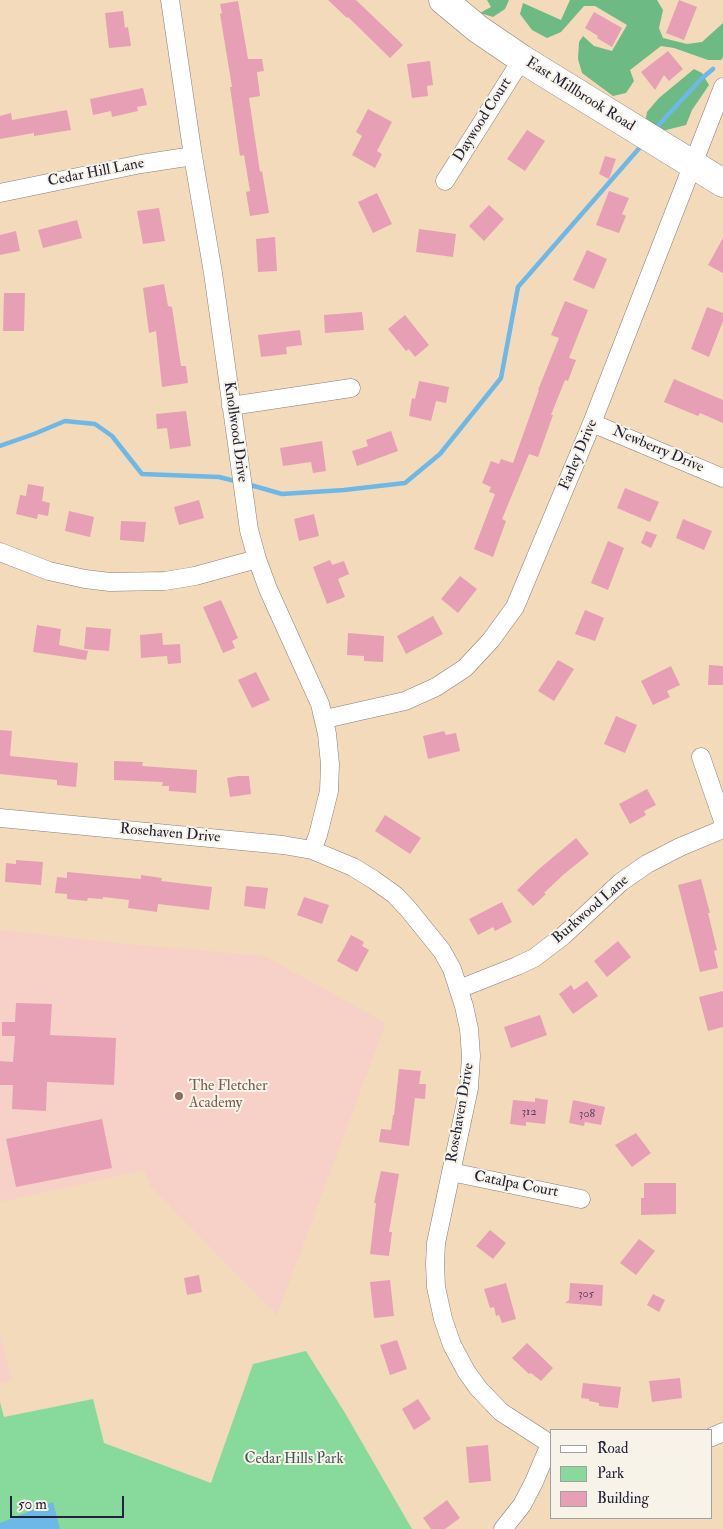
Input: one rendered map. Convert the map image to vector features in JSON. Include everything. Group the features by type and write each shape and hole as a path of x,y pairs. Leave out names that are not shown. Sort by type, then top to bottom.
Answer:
{"main road":[{"name":"East Millbrook Road","path":"442,0 478,29 522,59 723,183"}],"street":[{"name":"Knollwood Drive","path":"170,0 193,156 213,273 249,530 268,589 317,696 324,719 330,764 329,791 318,836 312,850"},
{"name":"Daywood Court","path":"445,181 522,59"},
{"name":"Farley Drive","path":"324,719 364,712 405,701 436,687 465,668 491,640 515,607 592,422 723,87"},
{"name":"Cedar Hill Lane","path":"0,193 141,164 193,156"},
{"path":"231,406 351,388"},
{"name":"Newberry Drive","path":"592,422 723,478"},
{"path":"0,552 49,571 110,582 165,581 195,576 257,559"},
{"path":"701,757 723,821"},
{"name":"Rosehaven Drive","path":"0,818 283,845 312,850 353,867 395,895 442,951 452,969 469,1029 471,1056 469,1088 438,1233 435,1264 436,1287 443,1319 452,1345 478,1388 501,1412 550,1443"},
{"name":"Burkwood Lane","path":"459,989 534,958 563,936 621,882 647,864 680,847 723,829"},
{"name":"Catalpa Court","path":"451,1172 581,1199"},
{"path":"503,1529 522,1505 550,1446"}],"shaded area":[{"name":"The Fletcher Academy","path":"0,930 117,943 265,956 386,1023 277,1315 150,1186 144,1170 0,1202"},
{"path":"0,1333 12,1381 0,1384"}],"green space":[{"path":"487,0 509,0 505,9 493,17 480,13 491,7"},
{"path":"570,0 657,0 663,10 659,28 663,38 687,44 702,42 723,23 723,57 721,60 708,60 674,48 661,46 630,70 634,81 626,93 613,96 582,73 578,59 579,42 583,36 594,46 612,51 627,25 595,6 584,6 561,32 547,38 532,30 520,14 523,3 561,20"},
{"path":"694,69 702,73 709,85 692,110 686,125 662,131 645,124 647,112 659,98"},
{"name":"Cedar Hills Park","path":"306,1351 345,1413 412,1529 0,1529 0,1402 4,1417 93,1399 104,1443 211,1483 253,1364"}],"water":[{"path":"53,1502 60,1529 0,1529 0,1523"}],"building":[{"path":"328,0 356,0 403,45 390,58"},
{"path":"679,0 697,7 684,40 666,33"},
{"path":"238,1 248,59 262,59 264,71 257,72 260,96 249,98 260,172 262,171 269,213 250,216 246,192 250,191 244,155 240,156 230,87 232,87 220,14 222,13 220,4"},
{"path":"123,11 125,28 128,27 131,46 109,48 105,13"},
{"path":"594,12 622,28 612,47 585,28"},
{"path":"668,51 683,69 669,81 664,75 655,90 641,72"},
{"path":"430,61 433,85 427,86 428,96 412,98 407,64"},
{"path":"143,88 147,105 137,107 138,111 112,117 111,111 93,115 90,99"},
{"path":"368,109 392,122 377,151 382,154 375,168 352,155 362,136 356,132"},
{"path":"67,110 71,130 34,136 34,133 0,139 0,116 11,113 12,120"},
{"path":"527,130 545,141 525,171 507,159"},
{"path":"605,156 616,159 609,179 599,174"},
{"path":"609,191 629,198 622,214 626,216 619,233 596,225"},
{"path":"377,193 392,224 373,233 358,202"},
{"path":"489,205 504,219 484,241 469,226"},
{"path":"159,208 165,241 143,244 137,211"},
{"path":"77,220 82,238 43,248 38,230"},
{"path":"419,229 456,234 453,257 416,252"},
{"path":"16,231 20,251 0,255 0,235"},
{"path":"275,237 277,271 258,272 256,239"},
{"path":"723,238 723,273 708,265"},
{"path":"587,250 607,259 594,289 573,280"},
{"path":"164,284 168,306 172,307 181,366 186,366 188,383 162,387 156,331 149,333 143,288"},
{"path":"4,293 25,293 24,331 3,331"},
{"path":"565,301 588,310 569,358 576,360 568,381 565,380 551,415 553,415 538,457 529,454 502,519 506,521 493,557 474,549 495,494 489,492 491,487 482,483 491,461 499,464 501,459 513,463 538,390 559,338 551,335"},
{"path":"707,307 723,313 723,321 709,357 691,349"},
{"path":"362,312 364,330 325,333 324,315"},
{"path":"405,315 429,345 415,357 409,349 406,351 388,329"},
{"path":"300,330 302,345 286,347 287,354 261,357 258,335"},
{"path":"674,379 723,400 723,423 700,413 698,416 664,402"},
{"path":"419,381 449,387 446,403 436,401 431,421 409,416 412,398 415,399"},
{"path":"186,411 191,446 170,449 167,428 157,429 156,414"},
{"path":"391,431 398,451 357,466 352,451 368,446 366,440"},
{"path":"322,441 326,471 313,473 311,462 283,466 280,448"},
{"path":"28,484 44,487 42,501 50,503 48,516 38,514 37,519 16,514 20,495 26,496"},
{"path":"625,488 659,502 650,522 617,508"},
{"path":"199,500 204,518 179,525 174,507"},
{"path":"69,511 94,517 90,537 65,531"},
{"path":"314,514 319,536 299,541 294,519"},
{"path":"683,519 712,531 704,550 676,538"},
{"path":"121,521 146,522 144,542 120,540"},
{"path":"646,531 657,535 651,548 641,543"},
{"path":"608,541 624,548 608,590 591,583"},
{"path":"330,560 332,565 344,561 349,574 338,579 345,597 327,604 313,567"},
{"path":"460,576 477,589 458,613 441,599"},
{"path":"221,600 238,638 232,641 235,648 223,653 203,607"},
{"path":"585,610 604,618 595,641 575,634"},
{"path":"433,616 443,634 406,654 397,636"},
{"path":"37,625 61,629 59,645 88,651 86,660 33,652"},
{"path":"86,627 111,629 109,651 84,649"},
{"path":"162,633 163,645 180,644 181,663 168,664 167,656 141,658 140,635"},
{"path":"348,633 384,636 383,662 364,661 364,656 347,655"},
{"path":"558,660 574,669 554,701 538,691"},
{"path":"709,665 723,666 723,685 708,685"},
{"path":"671,666 680,685 667,691 670,697 653,705 641,681"},
{"path":"256,672 270,700 252,708 238,680"},
{"path":"616,716 637,725 625,753 604,744"},
{"path":"0,730 12,731 10,756 78,763 76,787 57,785 57,780 0,774"},
{"path":"444,731 446,735 456,733 460,751 428,759 423,736"},
{"path":"114,761 143,762 142,766 197,770 196,793 169,791 169,786 162,786 163,782 114,780"},
{"path":"249,776 251,794 230,797 227,778"},
{"path":"647,789 656,805 644,811 646,815 630,824 619,804"},
{"path":"385,815 421,838 410,854 375,831"},
{"path":"576,838 589,854 563,875 533,906 517,890"},
{"path":"16,860 43,862 41,885 5,882 6,863 16,864"},
{"path":"67,872 141,879 141,875 162,878 161,881 212,887 209,910 158,904 157,912 128,908 129,900 103,897 103,899 88,898 87,901 67,899 67,894 55,893 57,877 67,878"},
{"path":"701,879 710,913 708,913 717,950 714,951 718,968 700,972 678,885"},
{"path":"246,886 268,888 265,909 244,906"},
{"path":"304,897 329,905 322,924 297,915"},
{"path":"502,902 512,922 495,931 493,927 478,935 469,919"},
{"path":"351,935 364,942 362,946 369,950 357,972 337,961"},
{"path":"618,941 631,957 607,977 594,961"},
{"path":"587,981 598,996 573,1014 559,994 571,985 574,990"},
{"path":"723,991 723,1027 708,1031 699,997"},
{"path":"16,1003 52,1004 50,1035 116,1038 114,1085 47,1082 46,1111 12,1109 13,1085 0,1085 0,1061 13,1062 15,1036 2,1036 2,1022 15,1022"},
{"path":"540,1015 547,1035 511,1048 504,1027"},
{"path":"399,1069 421,1071 419,1084 426,1084 425,1099 415,1098 409,1146 379,1142 381,1129 391,1130"},
{"path":"535,1098 548,1100 545,1124 526,1122 526,1126 510,1124 513,1100 535,1102"},
{"path":"573,1100 605,1107 601,1125 585,1122 584,1126 569,1123"},
{"path":"102,1119 112,1168 16,1187 6,1139"},
{"path":"636,1133 651,1153 632,1167 615,1145"},
{"path":"381,1171 399,1174 389,1232 392,1232 389,1256 370,1254 376,1203 374,1203"},
{"path":"644,1183 676,1183 676,1214 641,1215 641,1198 644,1198"},
{"path":"490,1230 506,1243 493,1259 476,1246"},
{"path":"639,1239 655,1251 636,1275 620,1263"},
{"path":"199,1275 202,1292 187,1295 184,1278"},
{"path":"390,1280 394,1316 374,1318 370,1282"},
{"path":"506,1283 516,1319 502,1323 499,1315 496,1316 494,1307 490,1308 484,1289"},
{"path":"570,1283 603,1285 602,1306 565,1303 569,1300"},
{"path":"653,1294 665,1300 659,1312 647,1305"},
{"path":"397,1340 407,1369 390,1375 380,1345"},
{"path":"527,1343 553,1368 541,1381 531,1373 529,1374 512,1358"},
{"path":"680,1378 682,1398 652,1402 649,1381"},
{"path":"583,1383 621,1387 618,1408 599,1406 599,1403 581,1398"},
{"path":"418,1399 431,1419 414,1430 402,1409"},
{"path":"488,1445 491,1481 469,1483 466,1447"},
{"path":"447,1500 460,1518 445,1529 431,1529 423,1518"}],"waterway":[{"path":"655,129 701,79 713,69"},
{"path":"247,484 282,494 344,490 405,483 440,454 501,378 518,287 642,145"},
{"path":"0,446 65,421 95,424 112,436 142,474 219,477 239,482"}],"place":[{"name":"The Fletcher Academy","path":"179,1096"}]}
